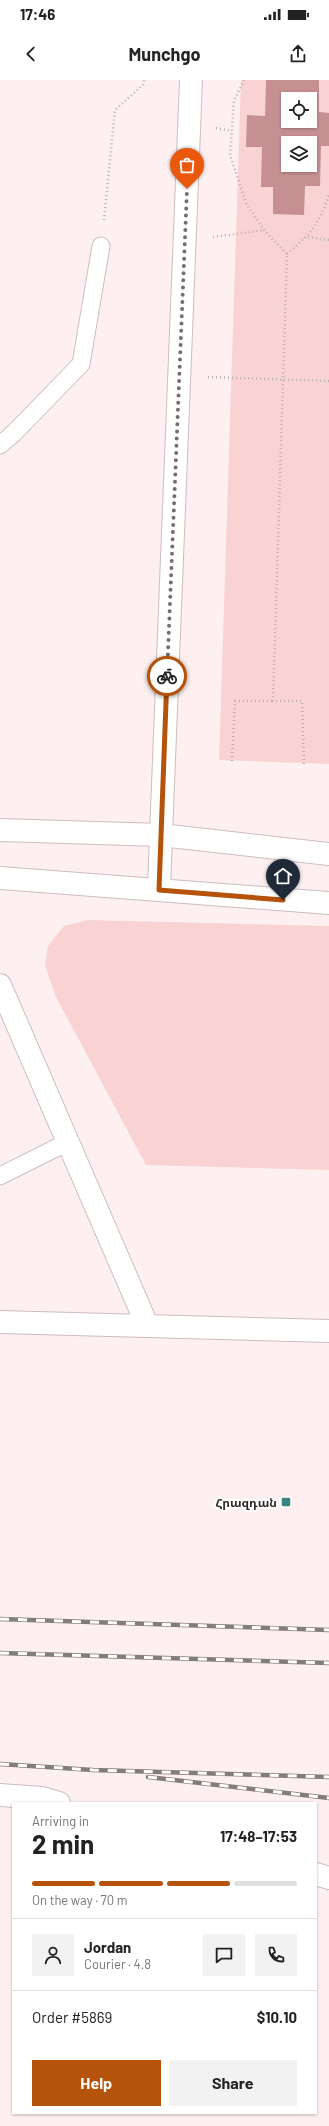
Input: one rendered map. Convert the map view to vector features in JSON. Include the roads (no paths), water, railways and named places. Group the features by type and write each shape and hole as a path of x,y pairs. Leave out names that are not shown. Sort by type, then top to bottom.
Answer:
{"street":[{"path":"159,890 191,80"},
{"path":"0,830 161,835 329,854"},
{"path":"0,878 329,903"},
{"path":"0,985 147,1325"},
{"path":"0,1322 329,1331"},
{"path":"0,1795 42,1798 56,1802"},
{"path":"317,1874 329,1878"}],"lane":[{"path":"0,445 14,433 81,364 101,246"},
{"path":"0,1176 68,1142"}],"railway":[{"path":"0,1619 329,1630"},
{"path":"0,1653 329,1663"},
{"path":"0,1764 93,1770 329,1777"},
{"path":"148,1777 329,1798"}],"place":[{"name":"Հրազդան","path":"286,1502"}]}
